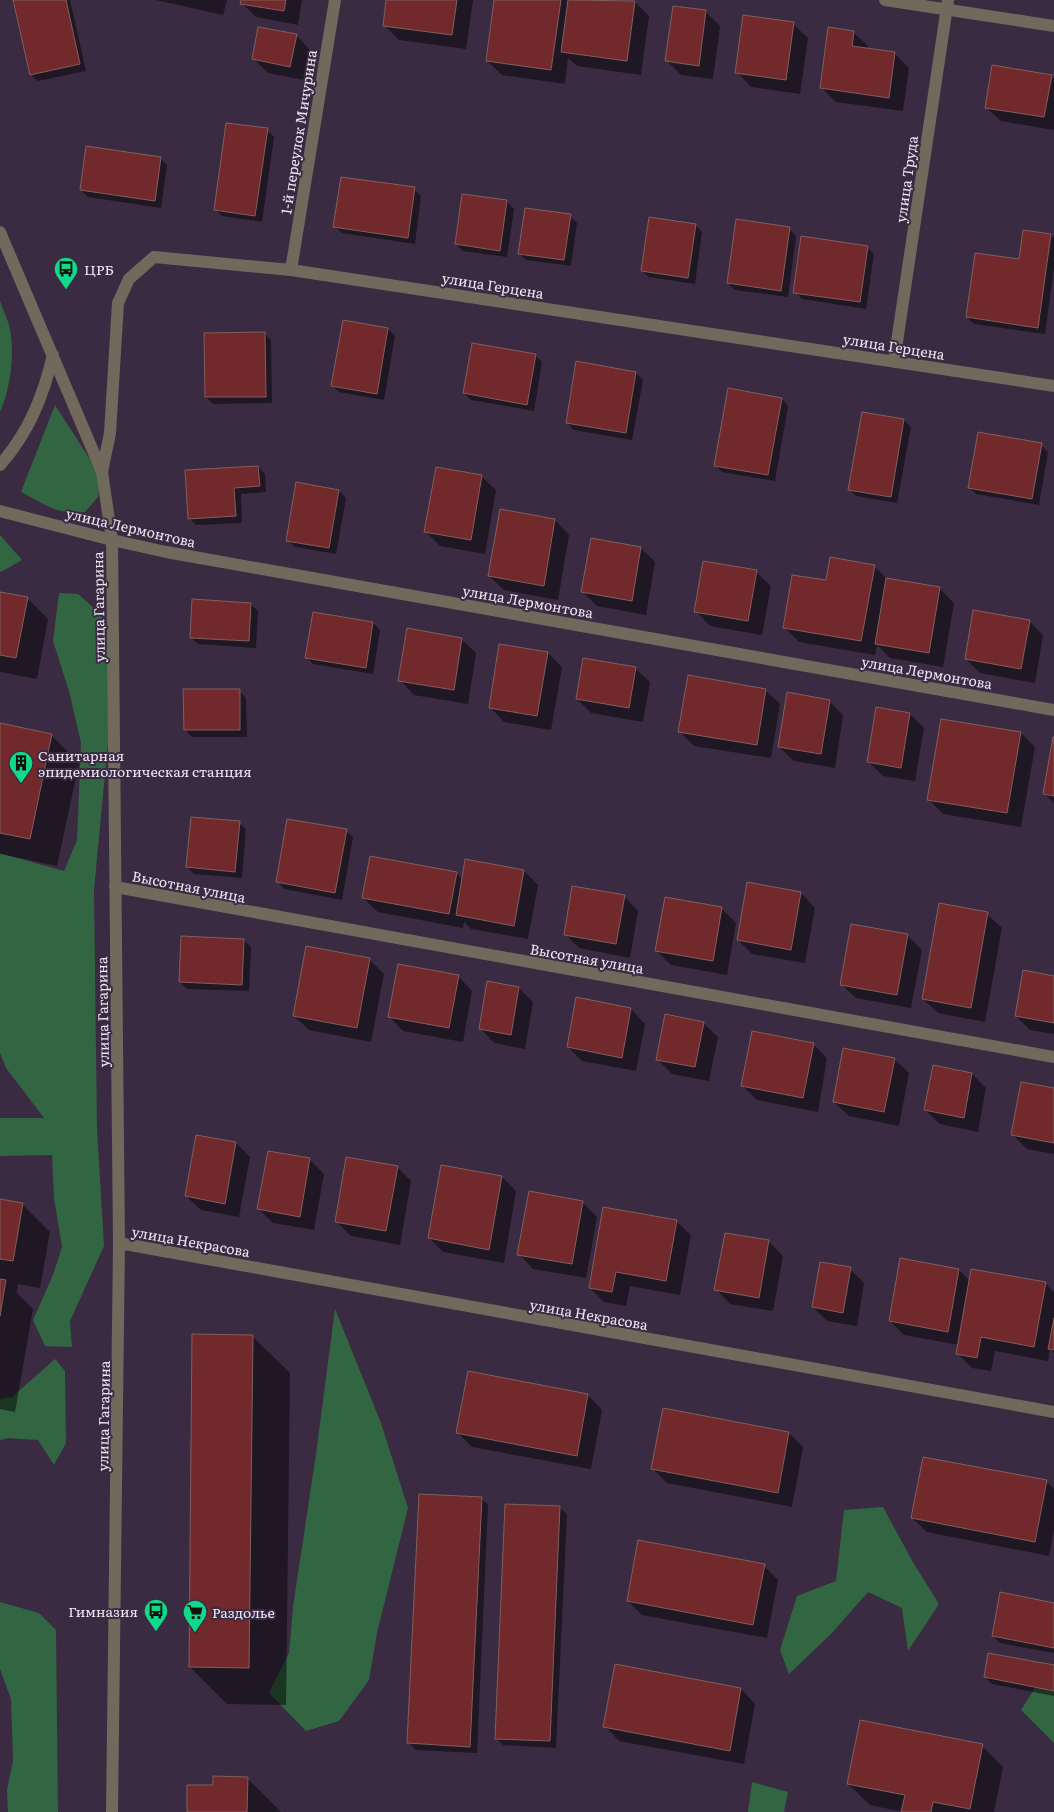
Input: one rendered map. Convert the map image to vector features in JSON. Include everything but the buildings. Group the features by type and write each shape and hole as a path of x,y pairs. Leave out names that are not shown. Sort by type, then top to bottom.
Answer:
{"street":[{"name":"1-й переулок Мичурина","path":"291,270 335,0"},
{"path":"885,0 947,5 1054,26"},
{"name":"улица Труда","path":"894,362 947,5"},
{"name":"улица Гагарина","path":"0,232 102,472 112,540 119,1243 112,1812"},
{"name":"улица Герцена","path":"102,472 110,433 118,303 129,279 154,257 291,270 1054,386"},
{"path":"0,465 29,425 46,385 53,355"},
{"name":"улица Лермонтова","path":"0,511 166,552 1054,710"},
{"name":"Высотная улица","path":"115,887 1054,1057"},
{"name":"улица Некрасова","path":"119,1243 1054,1412"}],"green space":[{"path":"0,301 8,322 12,354 9,384 0,412"},
{"path":"55,405 93,464 100,481 98,497 85,512 59,511 21,492"},
{"path":"0,535 22,560 1,572 0,571"},
{"path":"59,593 78,594 103,616 114,680 94,890 97,1129 104,1246 70,1321 72,1347 45,1346 33,1320 53,1275 62,1247 54,1198 52,1155 0,1156 0,1118 44,1118 6,1068 0,1053 0,853 64,871 77,840 81,743 69,691 53,641"},
{"path":"335,1309 381,1423 408,1508 377,1633 369,1680 339,1721 306,1731 269,1693 289,1653 293,1607"},
{"path":"55,1359 65,1371 66,1443 54,1465 38,1440 8,1438 0,1440 0,1399 12,1397"},
{"path":"883,1507 914,1564 939,1604 908,1651 902,1608 868,1592 831,1634 789,1674 780,1650 797,1596 836,1581 844,1510"},
{"path":"0,1602 39,1613 56,1630 58,1812 8,1812 7,1790 13,1761 11,1699 0,1669"},
{"path":"1047,1669 1054,1673 1054,1743 1021,1710"},
{"path":"752,1782 788,1792 784,1812 748,1812"}],"place":[{"name":"ЦРБ","path":"66,290"},
{"name":"Санитарная эпидемиологическая станция","path":"21,784"},
{"name":"Гимназия","path":"156,1632"},
{"name":"Раздолье","path":"195,1633"}]}
